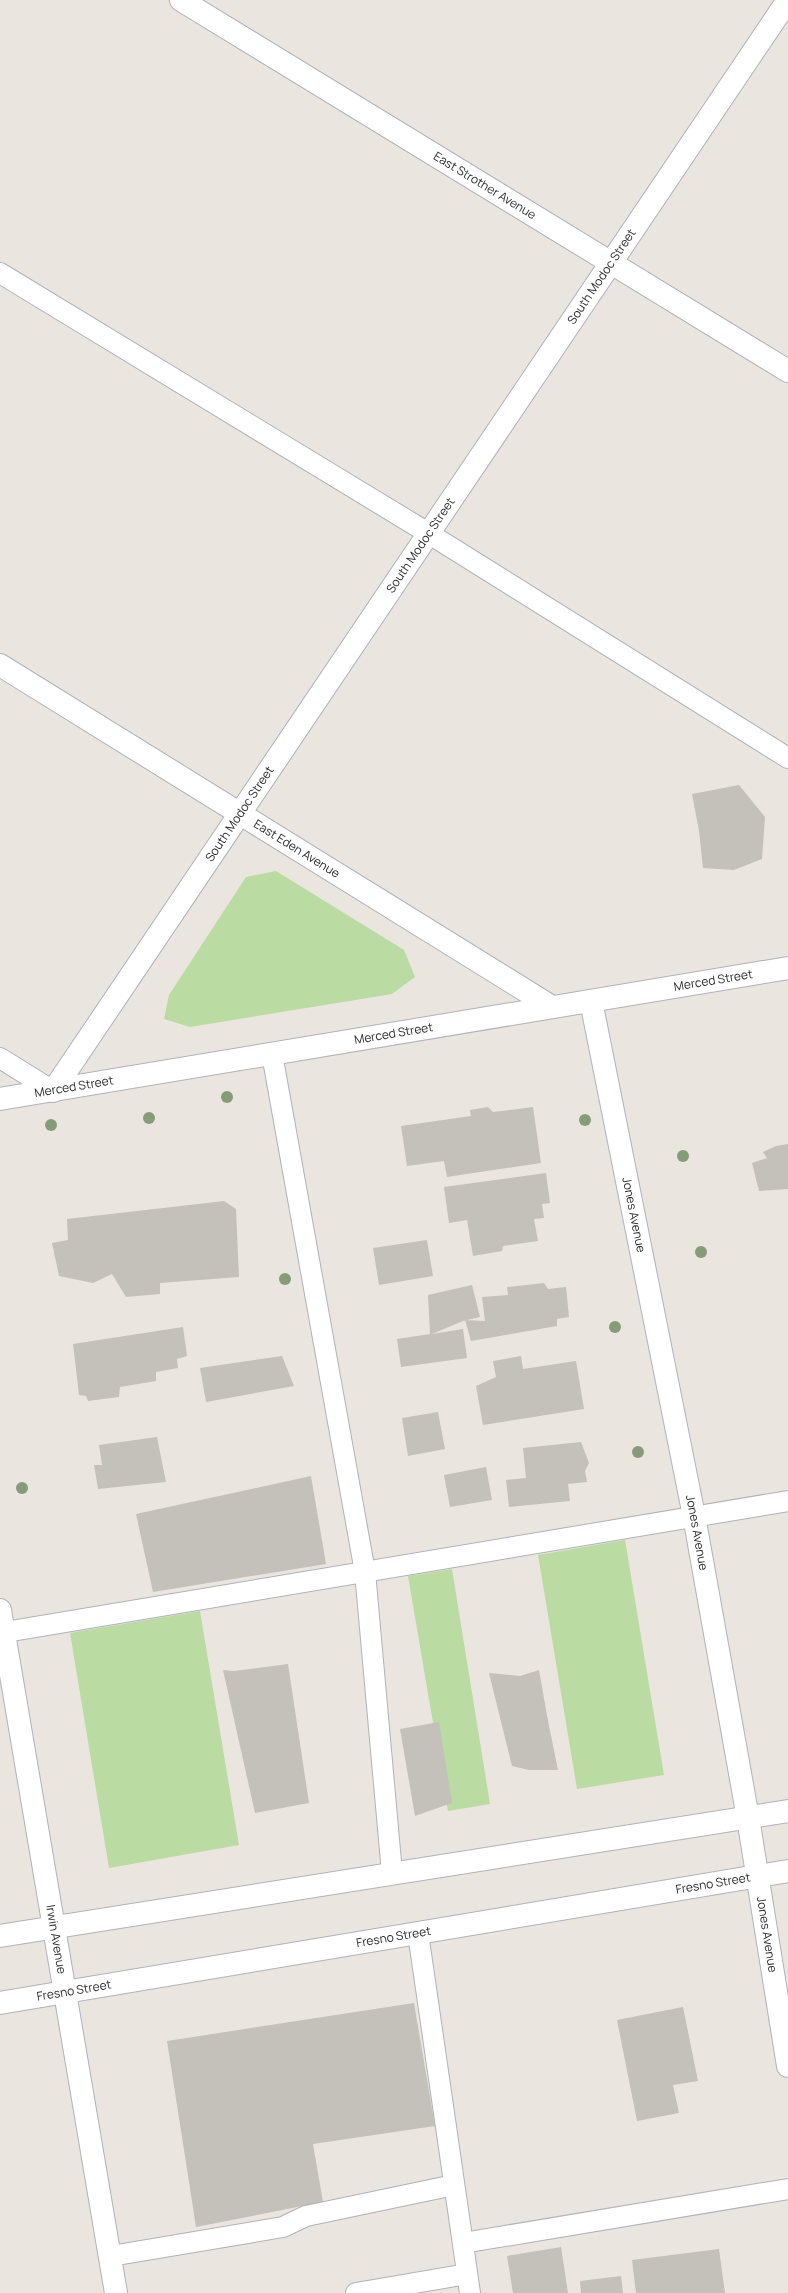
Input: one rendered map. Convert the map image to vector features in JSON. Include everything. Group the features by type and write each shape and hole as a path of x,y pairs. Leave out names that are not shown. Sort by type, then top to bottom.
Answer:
{"street":[{"name":"East Strother Avenue","path":"181,0 788,371"},
{"name":"South Modoc Street","path":"53,1091 610,262 788,0"},
{"name":"East Eden Avenue","path":"0,665 552,1007"},
{"name":"Merced Street","path":"0,1099 788,968"},
{"name":"Jones Avenue","path":"590,1002 694,1516 748,1818 788,2066"},
{"name":"Irwin Avenue","path":"0,1610 2,1633 66,1993 116,2293"},
{"path":"0,1936 788,1811"},
{"name":"Fresno Street","path":"0,2003 788,1871"}],"lane":[{"path":"0,273 428,533 788,758"},
{"path":"272,1054 364,1572 392,1873"},
{"path":"0,1058 53,1091"},
{"path":"2,1633 788,1501"},
{"path":"418,1934 470,2293"},
{"path":"111,2256 283,2227 306,2216 454,2185"},
{"path":"463,2243 788,2189"},
{"path":"356,2293 467,2274"}],"green space":[{"path":"276,871 404,950 415,977 392,994 190,1027 164,1019 169,995 246,877"},
{"path":"625,1540 664,1775 577,1789 538,1555"},
{"path":"452,1569 490,1804 448,1811 408,1576"},
{"path":"200,1611 239,1845 109,1868 70,1633"}],"building":[{"path":"739,785 765,817 762,859 734,870 703,868 699,831 692,794"},
{"path":"488,1107 493,1112 533,1107 541,1163 447,1177 444,1161 407,1166 401,1126 471,1116 470,1110"},
{"path":"788,1144 788,1189 759,1191 752,1163 767,1158 763,1152 776,1146"},
{"path":"546,1173 550,1203 542,1204 544,1218 534,1219 538,1241 503,1246 502,1251 473,1256 467,1220 449,1223 444,1187"},
{"path":"224,1201 236,1209 239,1277 160,1283 160,1294 126,1297 112,1274 93,1283 59,1276 52,1243 68,1240 67,1219"},
{"path":"427,1240 433,1276 379,1285 373,1248"},
{"path":"544,1283 548,1289 566,1287 569,1317 557,1319 557,1326 471,1341 465,1320 485,1321 482,1297 508,1295 507,1287"},
{"path":"472,1285 480,1317 463,1321 432,1334 463,1329 467,1358 401,1367 397,1339 430,1334 428,1295"},
{"path":"183,1327 187,1356 177,1359 178,1368 156,1372 156,1381 120,1387 119,1397 88,1401 86,1396 79,1395 73,1344"},
{"path":"282,1356 294,1386 206,1402 200,1368"},
{"path":"521,1356 523,1369 576,1361 584,1409 483,1425 476,1386 496,1377 493,1361"},
{"path":"438,1412 445,1449 408,1456 402,1418"},
{"path":"157,1437 166,1482 98,1489 94,1465 102,1465 99,1445"},
{"path":"581,1442 589,1463 585,1471 587,1482 568,1484 570,1501 509,1507 506,1480 526,1478 523,1448"},
{"path":"486,1467 492,1500 450,1507 444,1475"},
{"path":"311,1476 326,1564 153,1592 136,1514"},
{"path":"288,1664 309,1803 255,1813 223,1670 234,1671"},
{"path":"539,1670 558,1770 529,1770 512,1766 489,1673 520,1676"},
{"path":"439,1722 452,1803 415,1816 400,1729"},
{"path":"414,2003 435,2126 313,2144 323,2202 196,2227 167,2041"},
{"path":"683,2007 698,2081 673,2085 679,2113 637,2121 617,2020"},
{"path":"561,2247 568,2293 513,2293 507,2256"},
{"path":"719,2249 725,2293 636,2293 632,2260"},
{"path":"621,2276 623,2293 581,2293 580,2281"}]}
